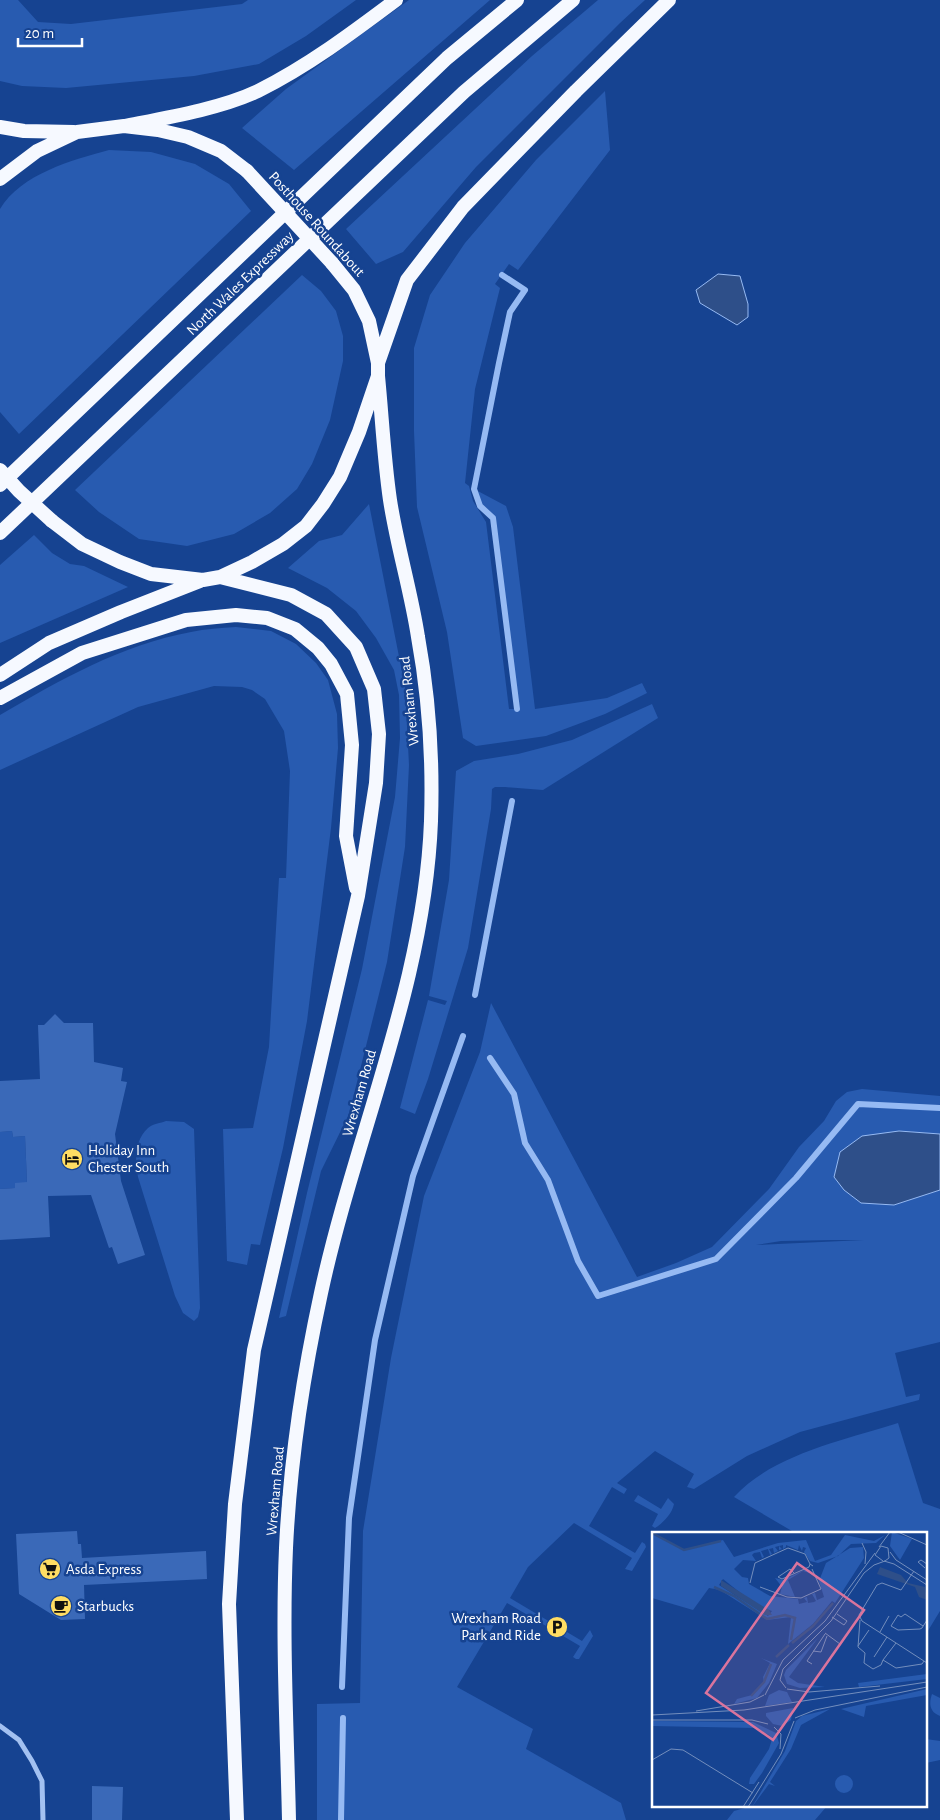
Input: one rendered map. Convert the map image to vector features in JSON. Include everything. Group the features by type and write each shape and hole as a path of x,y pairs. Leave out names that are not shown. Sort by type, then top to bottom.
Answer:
{"highway":[{"path":"124,126 176,116 257,91 330,49 396,0"},
{"name":"North Wales Expressway","path":"0,485 447,58 517,0"},
{"name":"North Wales Expressway","path":"0,533 464,92 573,0"},
{"path":"0,675 49,643 121,612 203,580 220,577 252,562 283,544 306,526 323,504 344,468 359,432 407,280 463,207 576,91 669,0"},
{"name":"Posthouse Roundabout","path":"0,179 37,151 77,132 124,126 158,130 188,137 221,151 247,171 332,263 354,290 369,321 378,370"},
{"path":"0,127 24,131 77,132"},
{"name":"Wrexham Road","path":"289,1820 285,1608 286,1548 292,1461 321,1291 353,1170 406,988 424,899 431,821 430,752 425,680 390,501 378,370"},
{"path":"0,470 19,491 52,521 82,544 151,574 203,580"},
{"path":"220,577 291,595 326,614 356,647 374,689 379,734 376,783 358,896 254,1350 236,1504 229,1604 237,1820"},
{"path":"0,698 82,653 186,620 236,615 268,618 295,629 318,648 331,664 347,694 352,745 346,836 358,896"}],"street":[{"path":"0,1726 19,1740 42,1781 43,1820"}],"shaded area":[{"path":"0,0 18,0 38,22 71,24 242,4 248,0 356,0 306,36 259,64 194,76 66,88 22,86 0,81"},
{"path":"409,0 490,0 294,170 242,128 286,89"},
{"path":"598,0 645,0 476,167 403,252 376,264 346,229 532,56"},
{"path":"605,91 610,150 518,270 509,264 495,284 500,288 475,389 465,483 469,486 473,501 486,522 509,709 517,709 493,519 480,506 474,489 506,506 513,527 535,709 607,698 642,683 647,693 605,714 546,736 476,746 463,738 447,632 417,507 414,431 414,348 430,295 465,243 536,160"},
{"path":"109,150 151,152 195,164 229,184 251,211 19,434 0,412 0,209 21,186 34,178 64,164"},
{"path":"718,274 740,276 748,304 748,317 737,325 700,303 696,290"},
{"path":"302,275 321,291 336,311 343,336 343,361 330,420 312,464 297,489 270,513 234,534 187,546 139,539 99,512 75,490"},
{"path":"369,504 405,687 409,765 405,847 387,962 349,1114 321,1171 286,1316 279,1318 307,1193 362,969 395,797 400,738 399,695 394,670 376,638 356,611 327,588 288,568 319,541 342,535"},
{"path":"34,535 52,553 70,564 84,566 128,587 0,643 0,565"},
{"path":"236,627 271,631 296,644 316,663 328,680 337,714 338,748 331,828 307,1021 283,1148 260,1245 251,1244 247,1265 227,1261 223,1129 253,1128 269,1047 279,878 286,878 290,771 284,731 265,699 252,690 242,687 214,686 138,707 0,770 0,715 92,665 140,646 196,631"},
{"path":"652,704 658,718 543,790 505,787 495,787 492,789 491,809 468,948 428,1079 415,1114 400,1108 428,1000 445,1005 447,1001 429,996 449,880 456,771 474,761 518,754 572,740"},
{"path":"491,1003 637,1277 712,1247 769,1189 799,1147 824,1121 836,1101 847,1092 862,1089 940,1096 940,1134 899,1131 894,1205 940,1190 940,1342 895,1353 906,1397 920,1394 919,1400 800,1432 747,1456 694,1489 687,1487 694,1474 655,1451 617,1483 627,1489 624,1494 612,1487 589,1526 635,1553 642,1542 645,1544 646,1547 632,1571 625,1569 632,1558 574,1523 528,1567 510,1598 582,1641 590,1630 593,1636 579,1659 576,1659 573,1657 580,1646 507,1603 457,1687 533,1729 526,1749 621,1803 626,1820 317,1820 317,1704 360,1703 363,1531 391,1358 424,1196 480,1052","holes":["864,1240 756,1245 781,1241"]},
{"path":"166,1121 184,1122 194,1129 200,1308 198,1317 194,1321 183,1313 175,1296 137,1171 136,1157 143,1133 150,1127"},
{"path":"12,1131 13,1137 25,1136 27,1183 15,1188 0,1189 0,1132"},
{"path":"899,1131 940,1134 940,1190 894,1205 861,1203 844,1190 834,1177 840,1152 862,1136"},
{"path":"898,1423 923,1503 940,1509 940,1611 928,1631 928,1532 794,1532 734,1497 750,1482 789,1459"},
{"path":"638,1495 661,1509 668,1498 674,1504 673,1508 667,1518 655,1528 652,1526 658,1514 634,1501"},
{"path":"932,1694 940,1698 940,1716 932,1710 930,1701"},
{"path":"928,1739 940,1741 940,1760 928,1763"},
{"path":"745,1808 825,1808 815,1820 727,1820 734,1811"}],"building":[{"name":"Holiday Inn Chester South","path":"55,1014 64,1023 93,1023 94,1062 123,1068 121,1081 127,1082 115,1134 121,1181 145,1255 118,1264 112,1247 109,1248 91,1195 48,1196 50,1237 0,1240 0,1189 15,1188 15,1183 27,1182 25,1136 13,1137 12,1131 0,1132 0,1081 40,1079 38,1025 44,1025"},
{"path":"77,1531 78,1544 81,1544 82,1558 206,1551 207,1579 84,1585 85,1619 61,1620 19,1594 16,1534"},
{"path":"92,1786 123,1787 122,1820 92,1820"}],"waterway":[{"path":"502,275 525,290 510,312 474,489 480,506 493,518 517,709"},
{"path":"475,995 512,801"},
{"path":"342,1687 349,1518 375,1340 413,1176 463,1036"},
{"path":"490,1058 514,1094 525,1143 548,1180 578,1261 598,1296 716,1259 796,1178 858,1104 940,1108"},
{"path":"341,1820 343,1718"}],"place":[{"name":"Holiday Inn Chester South","path":"72,1159"},
{"name":"Asda Express","path":"50,1569"},
{"name":"Starbucks","path":"61,1606"},
{"name":"Wrexham Road Park and Ride","path":"557,1627"}]}
